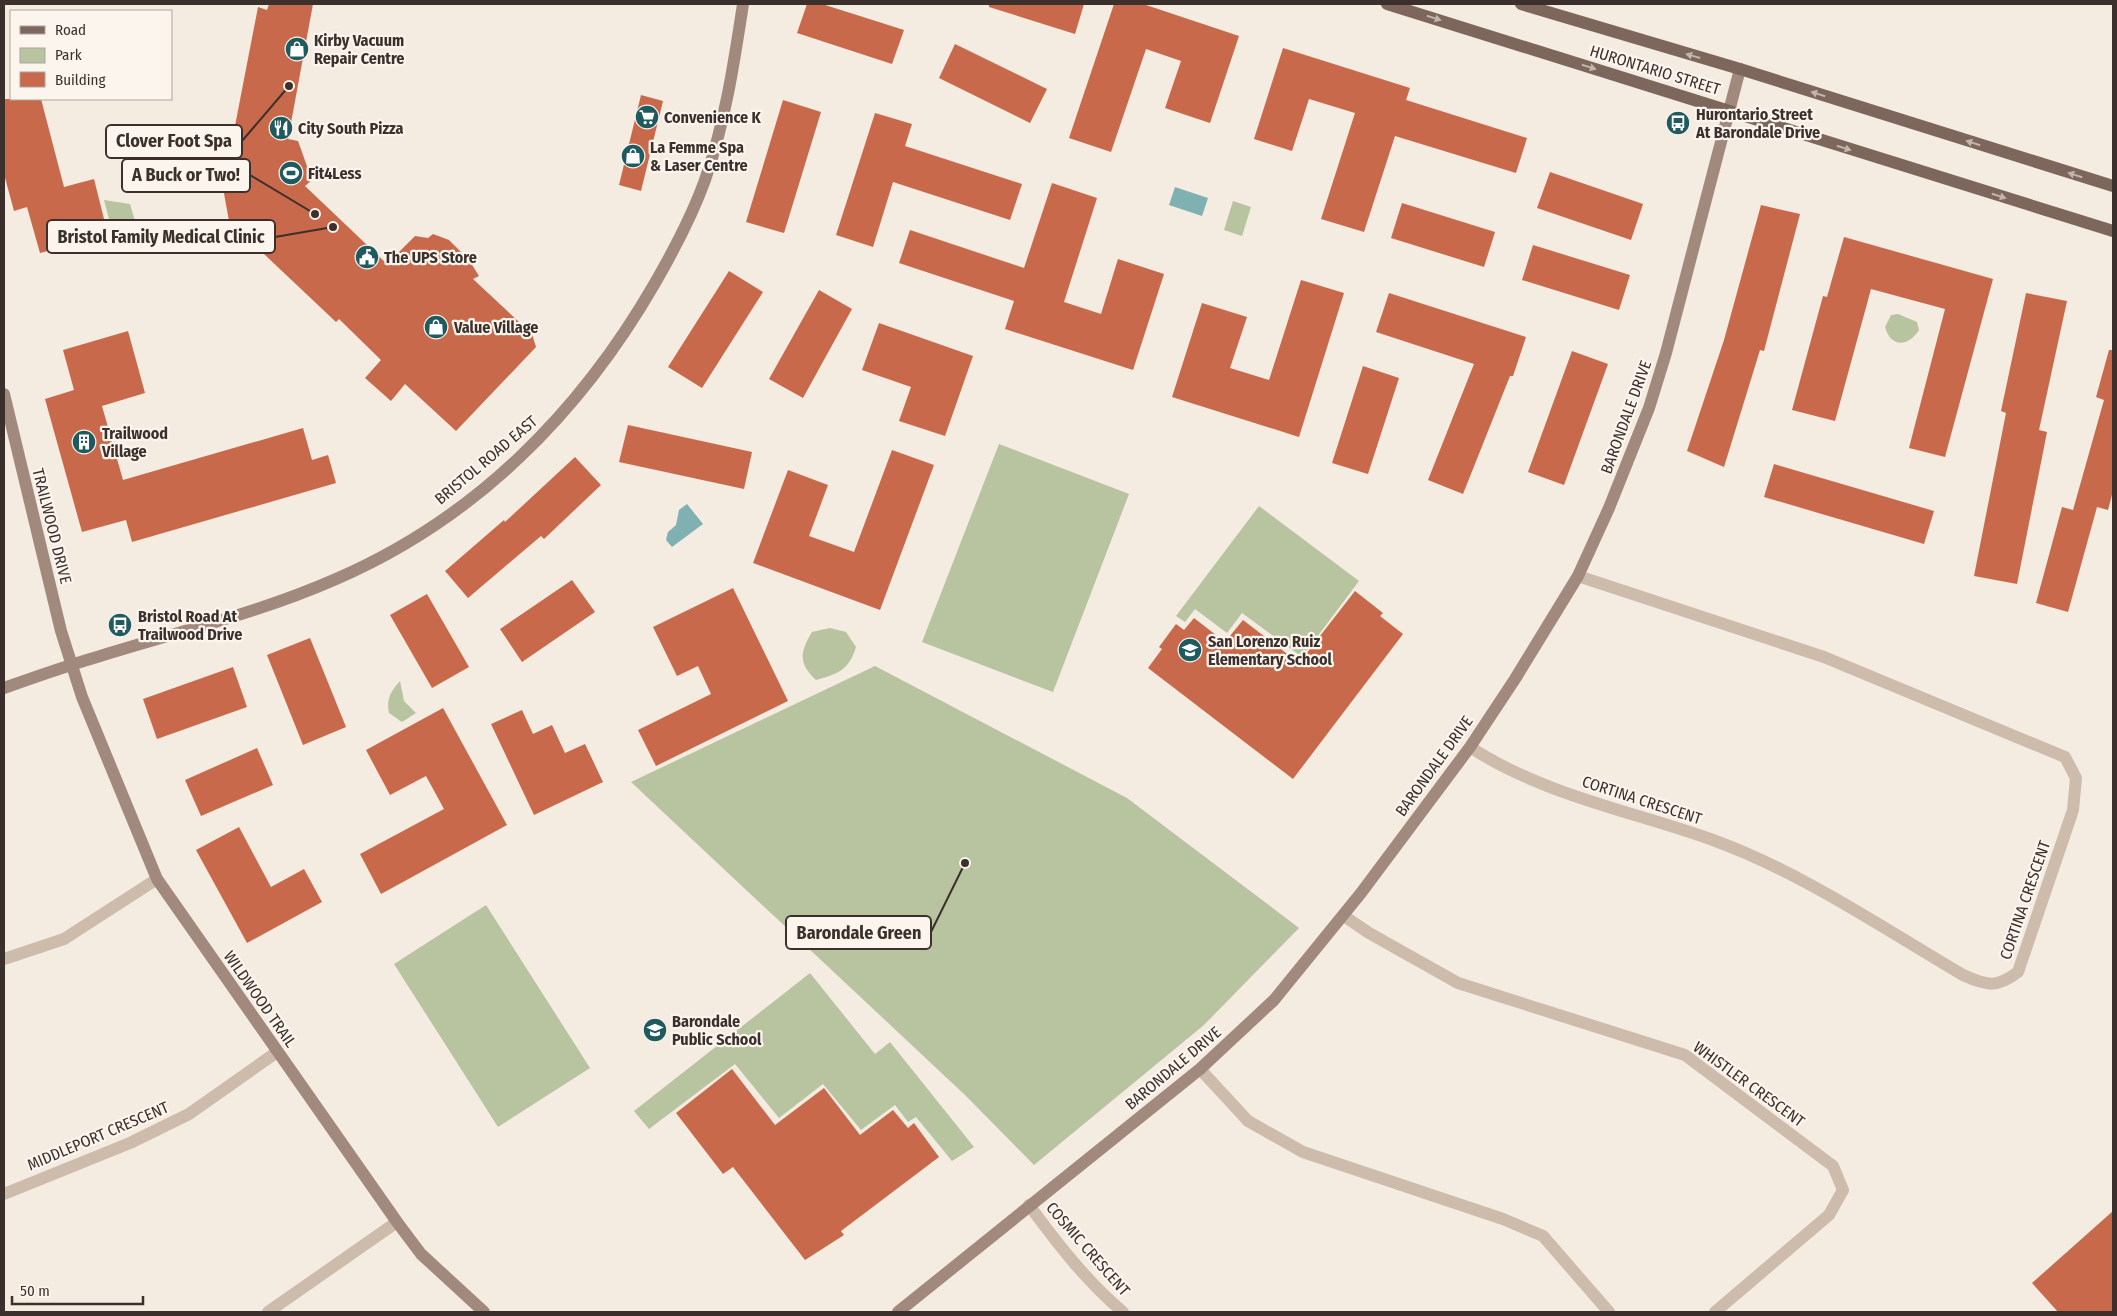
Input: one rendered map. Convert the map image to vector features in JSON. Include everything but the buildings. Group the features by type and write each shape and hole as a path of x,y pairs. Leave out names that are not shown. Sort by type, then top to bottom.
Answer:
{"main road":[{"name":"HURONTARIO STREET","path":"1387,4 2113,231"},
{"name":"HURONTARIO STREET","path":"1520,4 1740,69 2113,186"}],"street":[{"name":"BRISTOL ROAD EAST","path":"4,688 283,600 378,560 421,535 527,452 568,409 606,361 638,313 684,230 705,180 719,135 733,72 743,4"},
{"name":"BARONDALE DRIVE","path":"898,1312 1200,1069 1274,1000 1344,916 1470,746 1515,679 1578,576 1609,508 1649,408 1666,353 1740,69"},
{"name":"TRAILWOOD DRIVE","path":"4,394 6,422 61,631 72,665"},
{"name":"CORTINA CRESCENT","path":"1470,746 1496,764 1580,798 1714,840 1775,865 1963,975 1984,984 2005,982 2018,972 2073,810 2076,778 2064,757 1824,657 1578,576"},
{"name":"WILDWOOD TRAIL","path":"72,665 82,697 157,879 421,1254 484,1312"},
{"path":"4,959 64,940 157,879"},
{"name":"WHISTLER CRESCENT","path":"1344,916 1458,983 1685,1055 1833,1166 1843,1190 1829,1215 1715,1312"},
{"name":"MIDDLEPORT CRESCENT","path":"4,1194 130,1143 189,1114 277,1052"},
{"path":"1200,1069 1248,1121 1303,1152 1502,1218 1543,1236 1609,1312"},
{"name":"COSMIC CRESCENT","path":"1029,1206 1108,1300 1123,1312"},
{"path":"268,1312 397,1222"}],"green space":[{"path":"104,200 130,204 138,231 114,238"},
{"path":"1233,201 1251,207 1242,236 1224,230"},
{"path":"1898,314 1917,322 1919,330 1910,340 1900,343 1891,339 1885,327 1891,315"},
{"path":"999,444 1129,494 1053,692 922,642"},
{"path":"1259,506 1359,581 1302,657 1242,613 1227,633 1195,609 1185,622 1176,616"},
{"path":"830,628 846,632 856,647 850,661 842,670 831,676 816,680 806,668 803,651 812,632"},
{"path":"875,666 1127,798 1299,928 1204,1025 1034,1165 965,1095 631,782"},
{"path":"400,681 404,701 416,713 402,722 389,713 388,708 390,696"},
{"path":"486,905 590,1068 498,1127 394,964"},
{"path":"810,973 875,1054 890,1042 974,1147 952,1161 916,1117 908,1122 895,1105 861,1130 823,1084 779,1118 735,1064 649,1129 634,1111"}],"water":[{"path":"1175,187 1208,198 1202,216 1169,205"},
{"path":"687,504 703,524 672,547 666,540 668,532 676,525 679,510"}],"place":[{"name":"Kirby Vacuum Repair Centre","path":"297,49"},
{"name":"Clover Foot Spa","path":"289,86"},
{"name":"Convenience K","path":"647,117"},
{"name":"Hurontario Street At Barondale Drive","path":"1678,123"},
{"name":"City South Pizza","path":"281,128"},
{"name":"La Femme Spa & Laser Centre","path":"633,156"},
{"name":"Fit4Less","path":"291,173"},
{"name":"A Buck or Two!","path":"315,214"},
{"name":"Bristol Family Medical Clinic","path":"333,227"},
{"name":"The UPS Store","path":"367,257"},
{"name":"Value Village","path":"436,327"},
{"name":"Trailwood Village","path":"84,442"},
{"name":"Bristol Road At Trailwood Drive","path":"120,625"},
{"name":"San Lorenzo Ruiz Elementary School","path":"1190,650"},
{"name":"Barondale Green","path":"965,863"},
{"name":"Barondale Public School","path":"655,1030"}]}
